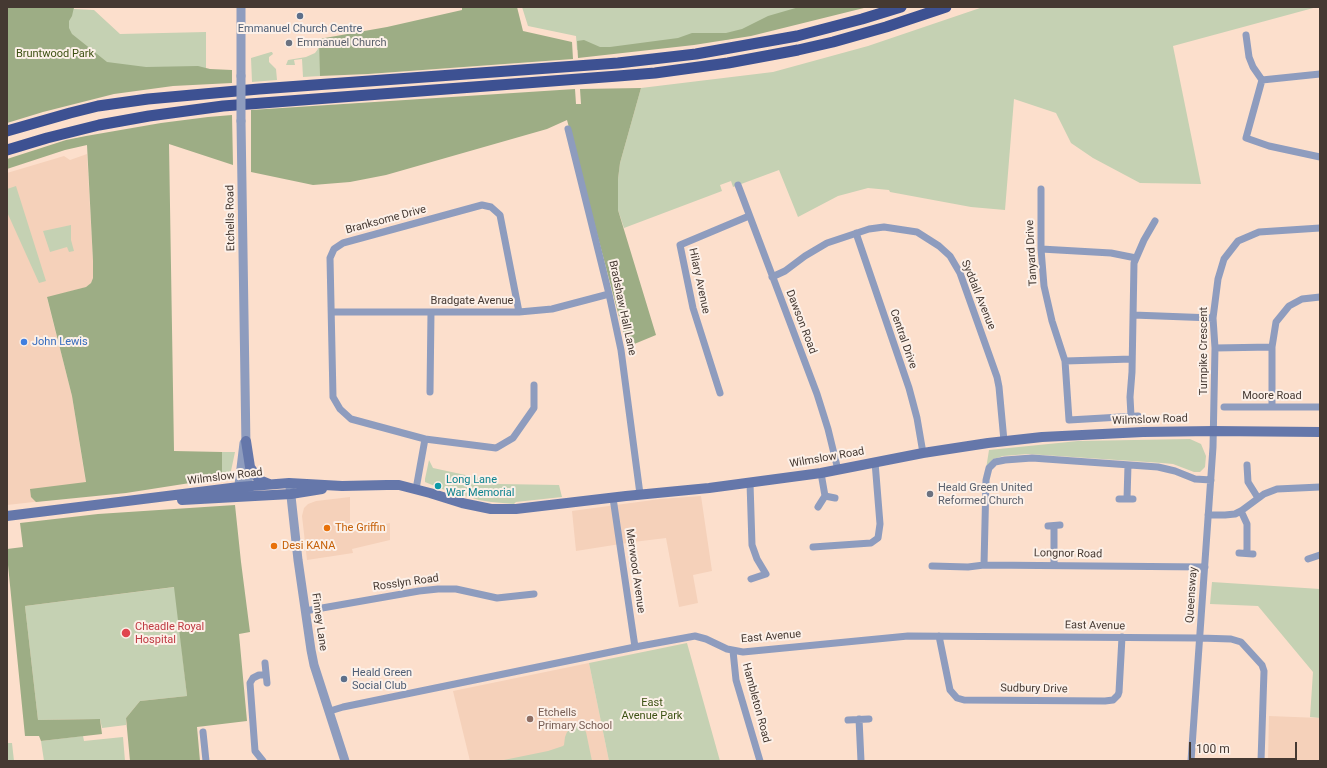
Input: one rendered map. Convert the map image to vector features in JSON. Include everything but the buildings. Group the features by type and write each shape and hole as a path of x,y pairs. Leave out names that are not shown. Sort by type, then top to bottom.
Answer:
{"highway":[{"path":"7,131 70,112 98,106 148,99 259,89 618,63 682,56 797,36 901,7"},
{"path":"7,150 53,136 118,121 223,106 618,76 728,63 798,50 839,40 886,27 946,7"}],"main road":[{"name":"Wilmslow Road","path":"7,516 244,486 289,483 342,486 399,485 462,503 499,510 750,483 821,473 923,453 1004,441 1061,436 1143,432 1320,432"},
{"path":"246,441 250,467 259,480 269,484"},
{"name":"Wilmslow Road","path":"113,503 291,494 342,486"}],"street":[{"name":"Etchells Road","path":"238,497 244,486 246,441 241,121 241,7"},
{"path":"1246,35 1249,57 1253,67 1262,80"},
{"path":"1262,80 1320,74"},
{"path":"1262,80 1246,138 1269,146 1320,157"},
{"name":"Bradshaw Hall Lane","path":"568,129 610,294 621,350 640,494"},
{"name":"Dawson Road","path":"738,185 817,394 828,429 838,470"},
{"name":"Tanyard Drive","path":"1041,189 1041,248 1044,286 1052,321 1065,361 1069,420 1134,416 1132,359"},
{"name":"Branksome Drive","path":"519,312 500,216 491,207 482,205 342,243 334,249 330,258 333,397 340,409 351,419 425,438 496,448 513,438 534,408 534,385"},
{"name":"Hilary Avenue","path":"720,393 693,308 680,245 749,216"},
{"path":"1065,361 1132,359 1134,263 1144,240 1155,221"},
{"name":"Syddall Avenue","path":"772,277 785,271 805,256 827,243 856,233 884,227 917,232 939,246 950,256 960,274 997,377 1004,441"},
{"name":"Turnpike Crescent","path":"1213,431 1215,348 1213,318 1218,279 1224,259 1238,241 1259,232 1320,228"},
{"name":"Central Drive","path":"856,233 909,388 917,418 923,453"},
{"path":"1041,248 1110,253 1136,258"},
{"name":"Bradgate Avenue","path":"332,312 519,312 552,309 610,294"},
{"path":"1272,407 1272,347 1276,322 1289,306 1302,299 1320,297"},
{"path":"430,392 431,312"},
{"path":"1133,315 1213,318"},
{"path":"1215,348 1272,347"},
{"name":"Moore Road","path":"1224,407 1320,407"},
{"name":"Etchells Road","path":"246,429 244,486 249,497"},
{"name":"Queensway","path":"1191,761 1211,480 1213,431"},
{"path":"416,489 425,438"},
{"path":"984,565 986,480 992,464 999,461 1032,458 1128,465 1168,469 1195,479 1211,480"},
{"path":"812,547 871,543 878,538 880,524 875,462"},
{"path":"1119,499 1130,499 1128,465"},
{"path":"1247,465 1248,482 1258,498"},
{"path":"818,507 825,496 821,473"},
{"name":"Finney Lane","path":"289,483 305,611 314,665 345,761"},
{"path":"750,483 749,491 752,544 757,559 766,574 751,578"},
{"path":"1208,515 1230,515 1241,511 1258,498 1277,489 1320,487"},
{"path":"825,496 835,498"},
{"name":"Merwood Avenue","path":"613,498 635,647"},
{"path":"1241,511 1247,524 1246,553"},
{"path":"1054,526 1054,565"},
{"path":"1308,559 1320,555"},
{"name":"Longnor Road","path":"932,566 968,567 984,565 1054,565 1205,567"},
{"name":"Rosslyn Road","path":"305,611 438,589 456,589 497,598 534,594"},
{"name":"East Avenue","path":"330,711 343,706 695,636 706,639 721,647 733,651 743,652 902,636 1231,639 1241,642 1262,665 1264,677 1261,761"},
{"name":"Sudbury Drive","path":"939,636 950,690 957,698 964,700 1105,701 1113,700 1119,692 1122,637"},
{"name":"Hambleton Road","path":"733,651 736,680 760,761"},
{"path":"265,663 267,683"},
{"path":"263,761 255,751 250,683 253,678 259,675 266,675"},
{"path":"848,720 869,719"},
{"path":"859,720 861,761"},
{"path":"203,732 206,761"}],"shaded area":[{"path":"87,154 93,278 91,283 86,287 47,298 72,396 88,496 7,505 7,173 64,156 70,160"},
{"path":"701,496 712,571 693,575 698,603 679,607 666,538 576,551 572,511 660,499"},
{"name":"The Griffin","path":"350,497 350,532 390,523 390,540 352,549 353,553 307,560 302,516 304,508 308,504 316,501"},
{"name":"Etchells Primary School","path":"589,663 609,761 470,761 453,691"},
{"path":"1269,716 1320,718 1320,761 1268,761"}],"green space":[{"path":"7,7 74,7 74,9 94,10 120,34 206,32 206,68 129,82"},
{"name":"Bruntwood Park","path":"7,7 74,7 69,21 69,28 72,34 107,62 146,67 198,66 210,69 232,70 232,83 173,86 114,94 7,123"},
{"path":"462,7 517,7 523,31 572,42 573,59 368,74 320,76 319,39 387,27 462,10"},
{"path":"522,7 851,7 726,40 577,50 576,36 528,26"},
{"path":"799,7 868,7 751,36 694,45 578,58 577,41 584,40 600,47 610,47 678,38 692,33 726,33 742,29 768,16"},
{"path":"983,7 1317,7 1173,46 1201,184 1140,183 1093,158 1071,143 1056,113 1014,99 1005,210 971,207 890,192 889,190 868,188 838,196 798,217 779,170 733,187 731,181 720,185 722,191 624,228 618,210 618,179 620,163 641,88 773,72 868,46"},
{"path":"320,43 320,76 303,77 302,59 294,60 295,65 286,65 288,60 306,57 315,53"},
{"path":"272,52 273,54 269,57 269,62 276,69 277,80 252,82 251,58"},
{"path":"641,88 620,163 618,179 618,210 656,335 627,347 567,120 547,129 386,175 350,182 313,185 251,172 251,110 575,89 576,104 581,104 580,89"},
{"path":"232,115 233,165 169,144 174,451 222,452 222,478 126,493 36,502 31,497 30,489 86,482 72,396 47,297 86,287 91,283 93,278 87,145 65,150 7,169 7,159 66,140 86,136 161,123"},
{"path":"16,186 46,281 39,283 7,212 7,189"},
{"path":"71,225 71,240 74,251 69,252 67,247 50,252 43,231"},
{"path":"1190,439 1201,444 1206,456 1205,467 1200,472 1194,472 1173,464 1028,454 1003,456 993,459 986,469 989,450 1078,441"},
{"path":"222,452 235,452 231,471 227,476 222,478"},
{"path":"429,460 433,468 484,479 484,482 500,484 559,485 562,497 516,502 514,504 479,500 442,489 425,482"},
{"path":"235,505 250,632 239,634 247,721 197,727 200,761 130,761 126,718 140,701 187,696 174,587 25,606 38,720 100,719 102,734 41,741 39,736 25,736 7,555 7,549 23,547 20,523 98,514"},
{"path":"1212,582 1320,589 1320,718 1310,717 1313,672 1258,606 1210,604"},
{"path":"175,587 187,696 140,701 126,718 126,725 102,728 100,719 38,720 25,606"},
{"name":"East Avenue Park","path":"687,643 720,761 609,761 589,663"},
{"path":"575,726 583,728 586,732 592,761 499,761 548,751 563,746 567,732"},
{"path":"83,736 84,741 123,737 125,761 44,761 41,741"},
{"path":"7,743 12,743 14,761 7,761"}],"place":[{"name":"Emmanuel Church Centre","path":"300,16"},
{"name":"Emmanuel Church","path":"289,43"},
{"name":"John Lewis","path":"24,342"},
{"name":"Long Lane War Memorial","path":"438,486"},
{"name":"Heald Green United Reformed Church","path":"930,494"},
{"name":"The Griffin","path":"327,528"},
{"name":"Desi KANA","path":"274,546"},
{"name":"Cheadle Royal Hospital","path":"126,633"},
{"name":"Heald Green Social Club","path":"344,679"},
{"name":"Etchells Primary School","path":"530,719"}]}
